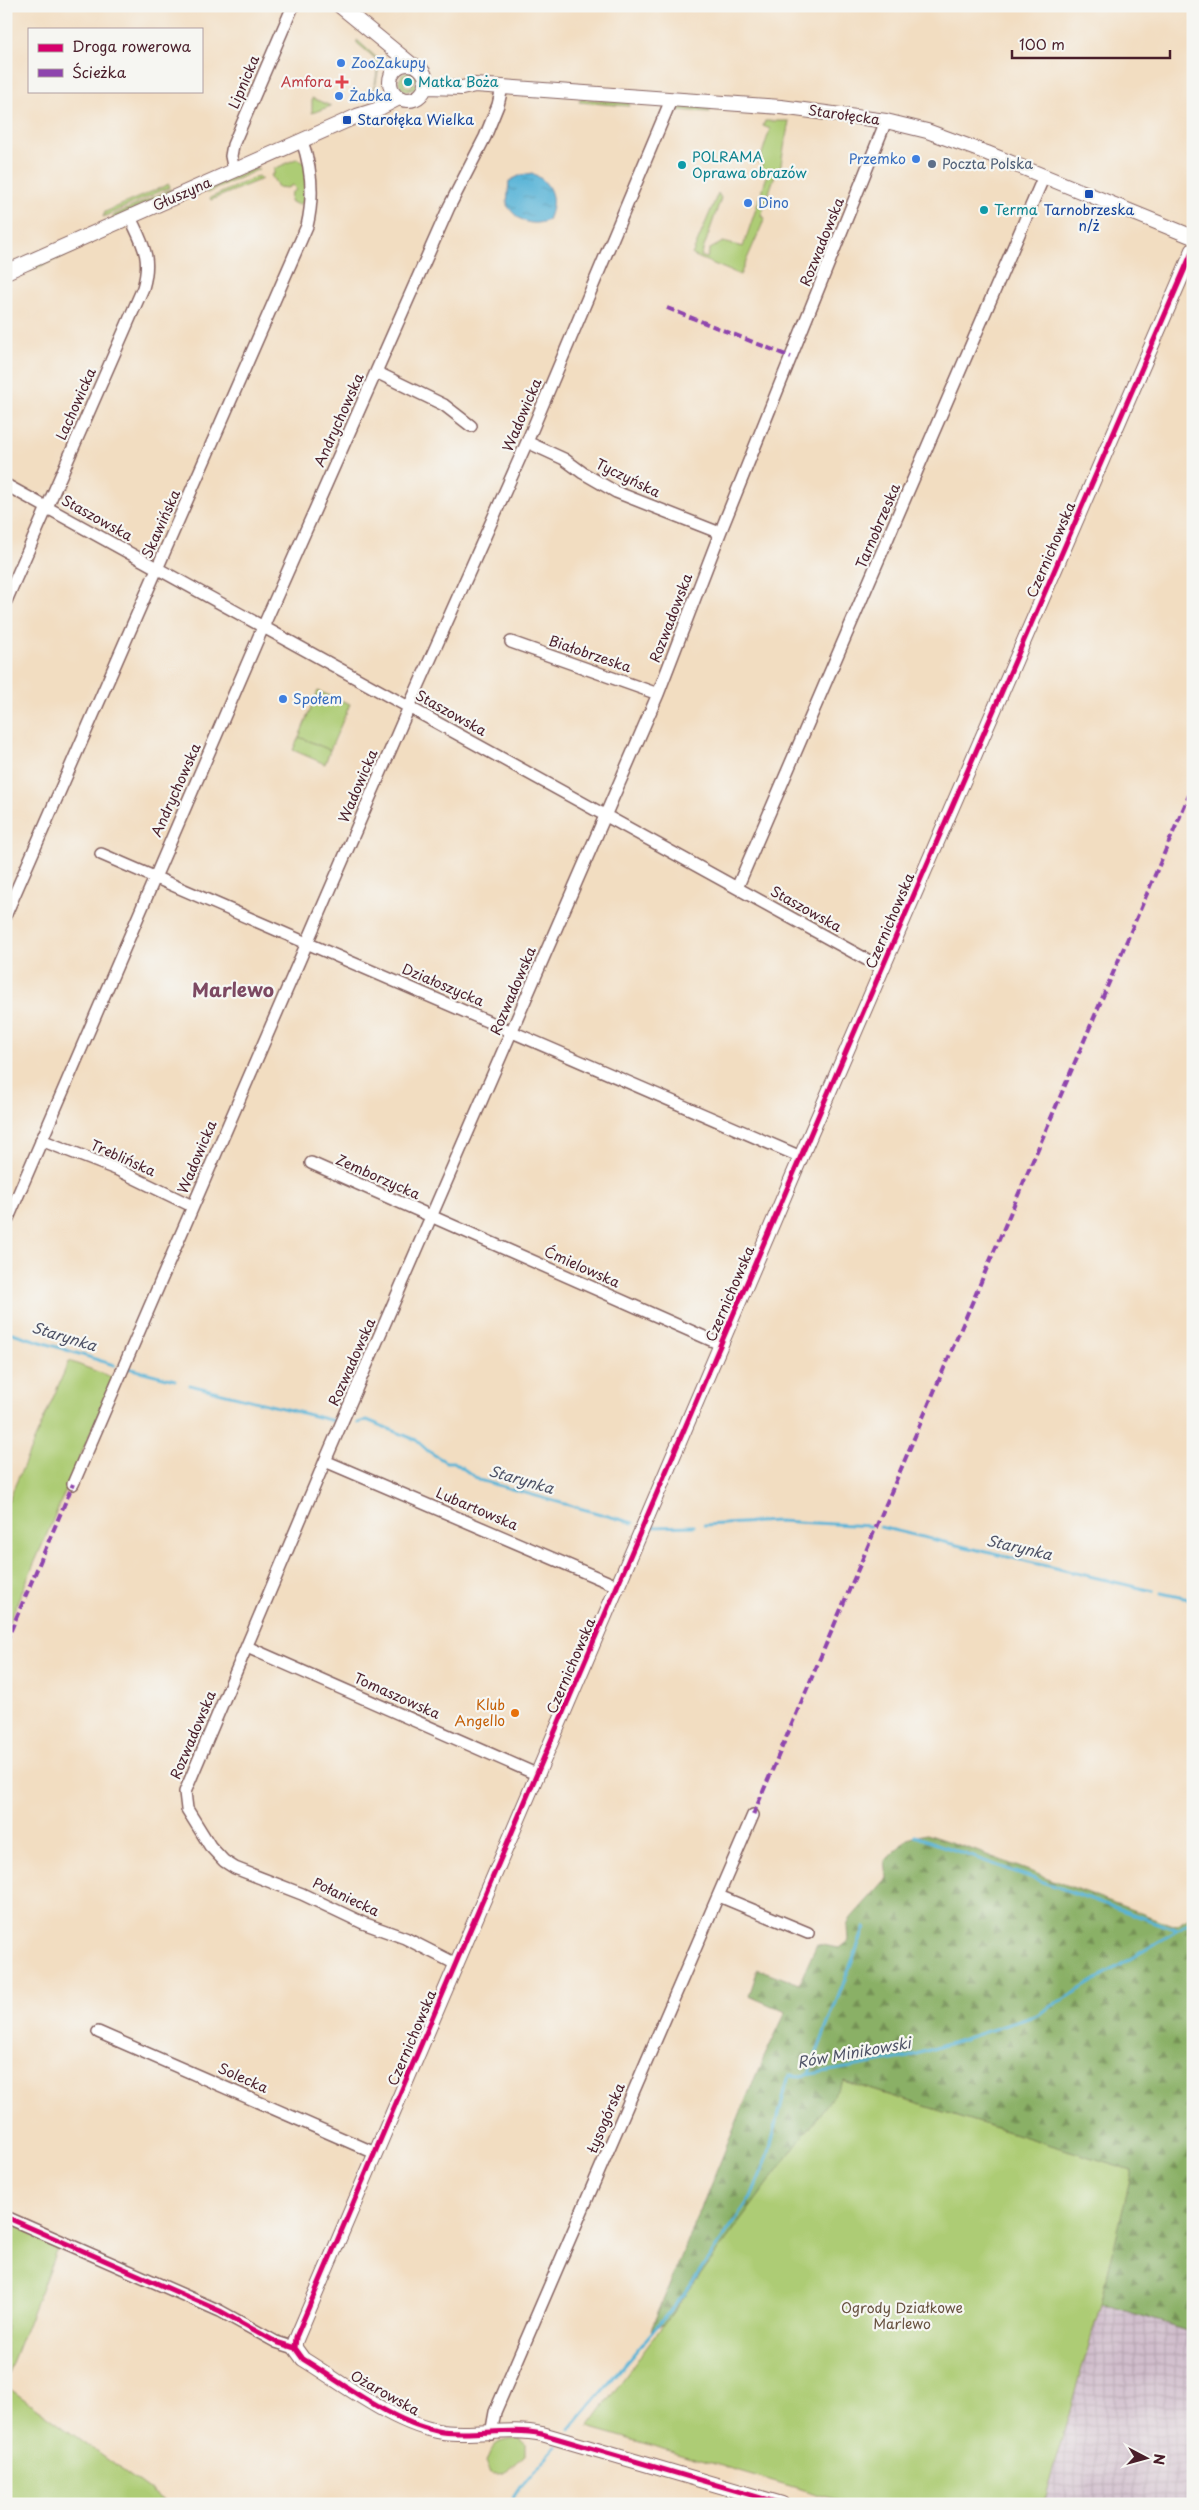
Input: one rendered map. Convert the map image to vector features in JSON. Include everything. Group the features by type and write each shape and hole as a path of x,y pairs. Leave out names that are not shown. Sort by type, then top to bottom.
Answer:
{"street":[{"name":"Lipnicka","path":"234,171 231,156 233,144 293,6"},
{"path":"340,6 362,26 396,69"},
{"path":"362,26 378,35 411,64 421,69 425,80 415,99 395,92 391,77 396,69 411,64"},
{"name":"Starołęcka","path":"425,80 463,81 475,86 822,111 886,121 942,136 1193,237"},
{"name":"Andrychowska","path":"6,1222 376,372 449,207 485,137 498,105 502,88"},
{"name":"Głuszyna","path":"6,272 357,116 395,92"},
{"name":"Wadowicka","path":"73,1484 409,707 527,442 672,100"},
{"name":"Rozwadowska","path":"224,1861 210,1846 192,1817 188,1809 185,1792 325,1461 658,694 720,534 886,121"},
{"name":"Skawińska","path":"6,914 307,226 311,188 310,163 302,141"},
{"name":"Tarnobrzeska","path":"737,888 1044,176"},
{"name":"Lachowicka","path":"6,601 145,280 148,267 147,252 130,217"},
{"name":"Czernichowska","path":"295,2348 296,2337 720,1344 1193,250"},
{"name":"Andrychowska","path":"376,372 444,405 472,426"},
{"name":"Tyczyńska","path":"527,442 564,459 583,473 616,492 720,534"},
{"name":"Staszowska","path":"6,485 882,968"},
{"name":"Białobrzeska","path":"511,642 658,694"},
{"name":"Działoszycka","path":"101,854 801,1157"},
{"name":"Treblińska","path":"41,1140 116,1169 192,1206"},
{"name":"Zemborzycka","path":"311,1163 432,1218"},
{"name":"Ćmielowska","path":"432,1218 720,1344"},
{"name":"Lubartowska","path":"325,1461 617,1586"},
{"name":"Tomaszowska","path":"247,1646 536,1774"},
{"name":"Łysogórska","path":"491,2434 495,2412 753,1815"},
{"name":"Połaniecka","path":"224,1861 247,1874 287,1887 363,1923 405,1938 456,1964"},
{"path":"718,1896 808,1933"},
{"name":"Solecka","path":"98,2032 375,2154"},
{"name":"Ożarowska","path":"6,2216 220,2311 276,2342 295,2348 304,2359 402,2418 442,2432 491,2434 524,2432 551,2436 782,2504"}],"shaded area":[{"path":"1101,2303 1193,2331 1193,2504 1043,2504"}],"green space":[{"path":"357,40 380,61 374,93 369,96 367,90 374,90 378,66 373,65 376,59 357,43"},
{"path":"409,72 418,81 413,81 413,78 404,77 404,86 412,87 412,83 417,84 414,89 407,91 401,88 399,81 402,75"},
{"path":"312,98 331,106 312,113"},
{"path":"580,99 628,102 629,106 579,102"},
{"path":"680,106 709,108 710,112 674,110"},
{"path":"765,121 789,121 779,175 775,175 761,216 765,218 740,275 692,255 718,193 721,198 701,256 707,258 710,249 723,242 743,247 768,173 760,170 762,165 759,163 770,129 763,126"},
{"path":"298,158 302,162 305,161 308,199 298,205 290,201 291,193 296,190 293,185 287,188 278,187 271,175 274,174 274,169"},
{"path":"255,168 259,169 207,193 207,189"},
{"path":"258,176 262,179 211,200 210,198"},
{"path":"169,184 170,187 103,217 105,212"},
{"path":"171,189 171,192 112,219 114,215"},
{"path":"72,249 75,251 30,271 31,268"},
{"path":"318,691 350,704 330,750 299,737"},
{"path":"299,737 330,750 325,764 293,750"},
{"path":"69,1361 114,1378 6,1629 6,1506"},
{"path":"926,1834 971,1849 1175,1926 1193,1916 1193,2332 1101,2303 1132,2170 844,2081 664,2324 651,2330 758,2070 786,2012 749,1996 758,1969 799,1984 817,1944 839,1948 848,1941 847,1926 851,1918 887,1878 885,1861 907,1839"},
{"name":"Ogrody Działkowe Marlewo","path":"843,2081 1133,2170 1101,2303 1043,2504 852,2504 588,2427"},
{"path":"6,2220 59,2244 6,2378"},
{"path":"6,2386 169,2504 6,2504"},
{"path":"519,2439 525,2444 525,2455 506,2472 491,2473 486,2463 494,2446 506,2440"}],"water":[{"path":"532,173 539,177 548,187 552,199 548,220 535,223 524,221 515,215 507,205 509,181 521,175"}],"waterway":[{"name":"Starynka","path":"6,1331 114,1365"},
{"name":"Starynka","path":"128,1368 175,1380"},
{"name":"Starynka","path":"190,1385 334,1421"},
{"name":"Starynka","path":"358,1423 367,1420 416,1440 428,1451 446,1462 454,1462 479,1480 633,1523"},
{"name":"Starynka","path":"704,1525 778,1521 870,1526"},
{"name":"Starynka","path":"649,1527 694,1526"},
{"name":"Starynka","path":"880,1527 1153,1591"},
{"name":"Starynka","path":"1161,1593 1193,1600"},
{"path":"915,1836 1177,1930"},
{"name":"Rów Minikowski","path":"570,2429 686,2292 751,2197 768,2156 789,2075 800,2076 908,2057 1037,2015 1193,1921"},
{"path":"809,2073 865,1927"},
{"name":"Rów Minikowski","path":"510,2504 521,2487 556,2447"}],"marked path":[{"path":"667,308 791,357"},
{"path":"753,1815 1193,786"},
{"path":"6,1642 73,1484"}],"cycle path":[{"path":"295,2348 296,2337 822,1107 1193,250"},
{"path":"6,2217 220,2311 276,2342 295,2348 303,2359 370,2402 425,2428 455,2433 518,2431 542,2434 782,2504"}],"place":[{"name":"ZooZakupy","path":"341,63"},
{"name":"Amfora","path":"342,82"},
{"name":"Matka Boża","path":"408,82"},
{"name":"Żabka","path":"339,96"},
{"name":"Starołęka Wielka","path":"347,120"},
{"name":"Przemko","path":"916,159"},
{"name":"Poczta Polska","path":"932,164"},
{"name":"POLRAMA Oprawa obrazów","path":"682,165"},
{"name":"Tarnobrzeska n/ż","path":"1089,194"},
{"name":"Dino","path":"748,203"},
{"name":"Terma","path":"984,210"},
{"name":"Społem","path":"283,699"},
{"name":"Klub Angello","path":"515,1713"}],"district":[{"name":"Marlewo","path":"233,990"}]}
